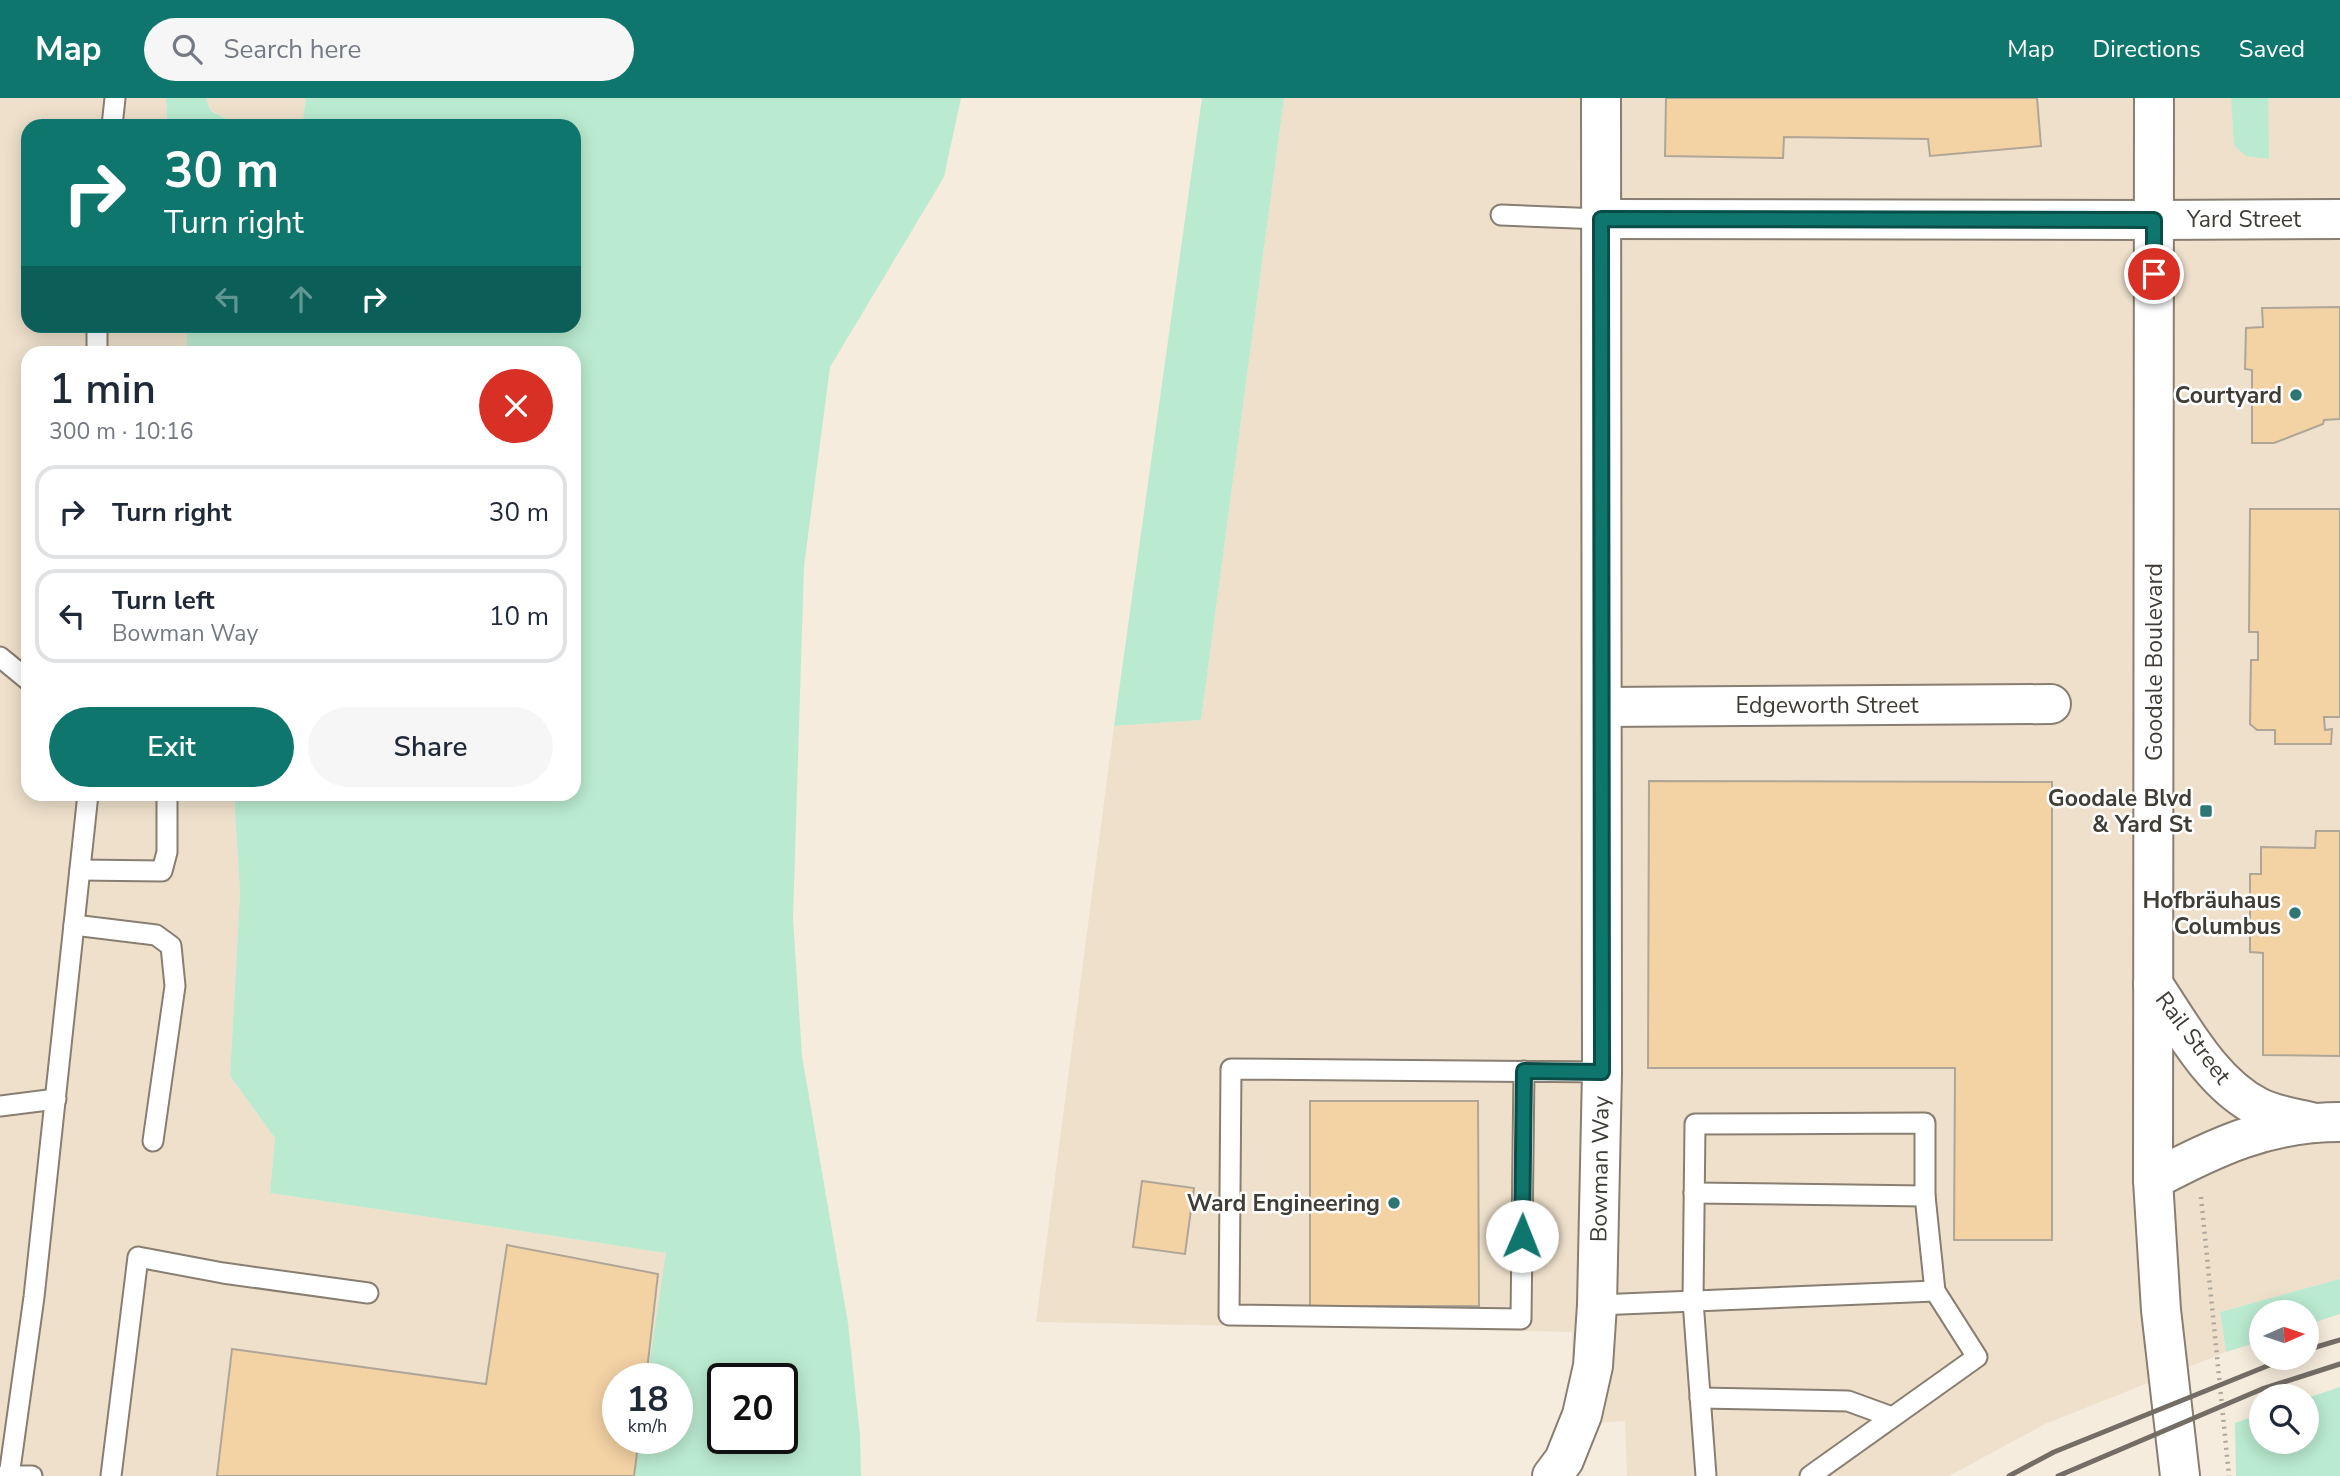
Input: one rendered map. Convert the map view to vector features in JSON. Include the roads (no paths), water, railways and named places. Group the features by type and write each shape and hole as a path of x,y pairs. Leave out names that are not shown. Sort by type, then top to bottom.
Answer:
{"street":[{"name":"Bowman Way","path":"1552,1476 1564,1460 1582,1415 1592,1366 1597,1305 1602,1072 1601,98"},
{"name":"Goodale Boulevard","path":"2154,98 2153,1180 2161,1310 2180,1476"},
{"name":"Yard Street","path":"1601,219 2340,219"},
{"name":"Edgeworth Street","path":"1602,706 2051,704"},
{"name":"Rail Street","path":"2153,984 2194,1044 2229,1087 2259,1108 2325,1122"},
{"name":"Rail Street","path":"2153,1180 2207,1151 2244,1136 2325,1122"}],"lane":[{"path":"113,119 116,98"},
{"path":"1501,215 1601,219"},
{"path":"0,657 21,674"},
{"path":"32,1476 7,1475 34,1297 87,801"},
{"path":"80,870 162,871 167,852 167,801"},
{"path":"74,925 156,935 170,946 175,986 153,1141"},
{"path":"1524,1071 1521,1319 1229,1315 1231,1069 1524,1071 1602,1072"},
{"path":"0,1106 56,1099"},
{"path":"1706,1476 1693,1301 1695,1124 1925,1124 1925,1196 1935,1291 1977,1357 1810,1476"},
{"path":"1694,1193 1925,1196"},
{"path":"111,1476 138,1257 223,1273 368,1293"},
{"path":"1597,1305 1935,1291"},
{"path":"1700,1398 1848,1401 1892,1417"}],"railway":[{"path":"2319,1346 2340,1340"},
{"path":"2058,1476 2262,1389 2340,1364"},
{"path":"2009,1476 2054,1452 2257,1370"}],"place":[{"name":"Courtyard","path":"2296,395"},
{"name":"Goodale Blvd & Yard St","path":"2206,811"},
{"name":"Hofbräuhaus Columbus","path":"2295,913"},
{"name":"Ward Engineering","path":"1394,1203"}]}
